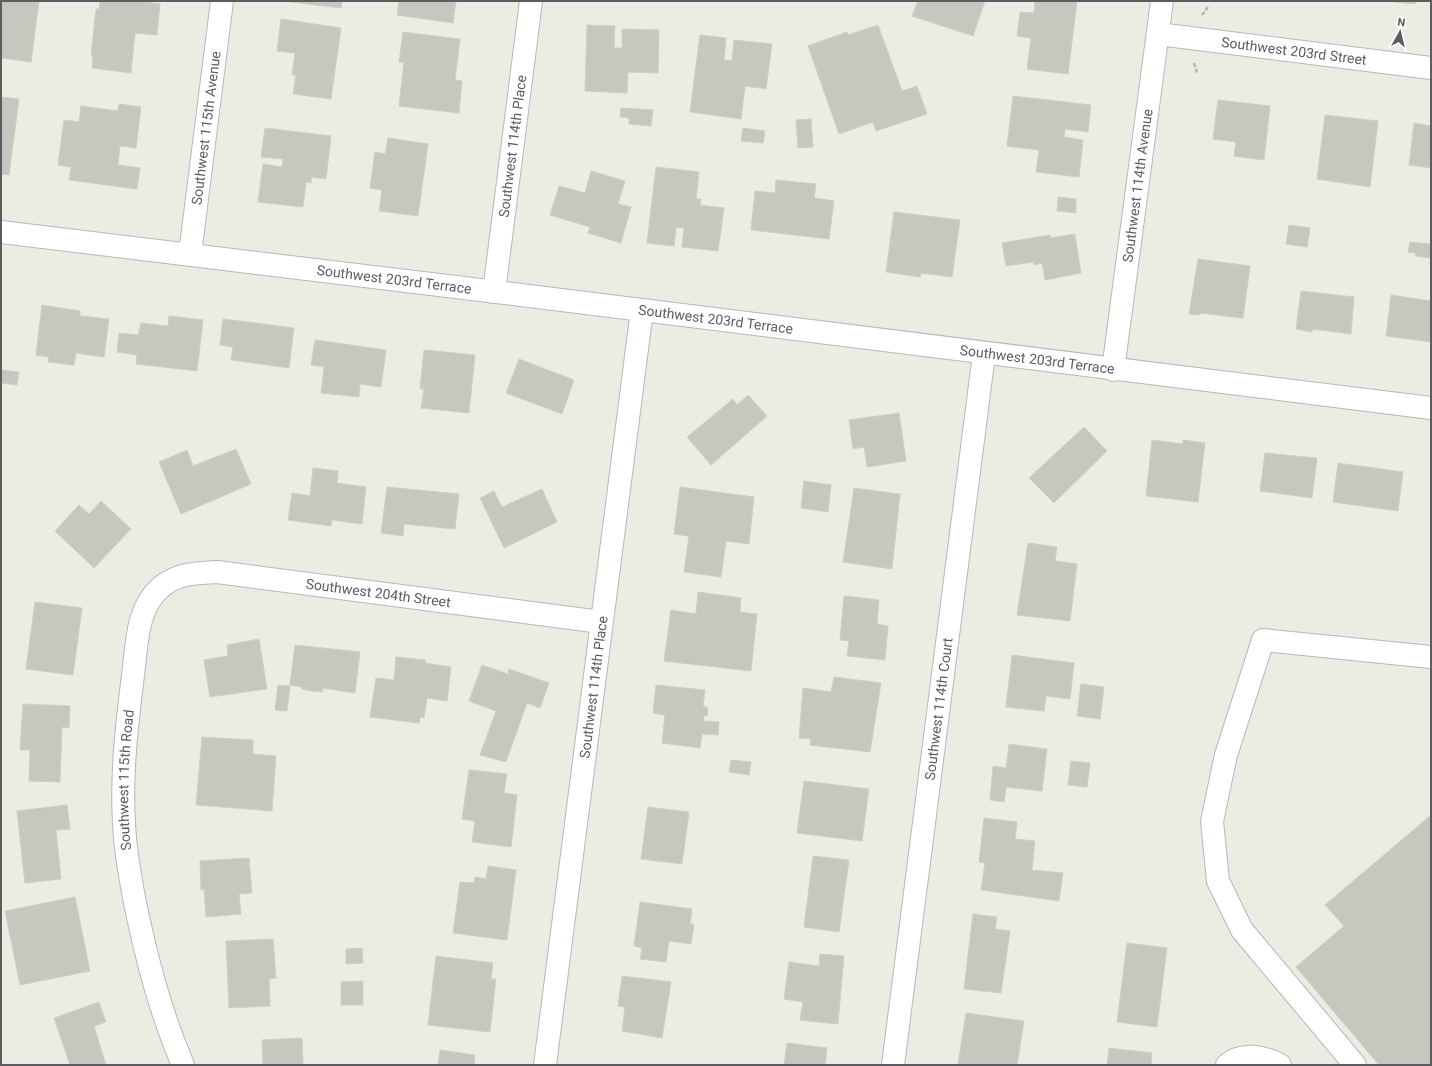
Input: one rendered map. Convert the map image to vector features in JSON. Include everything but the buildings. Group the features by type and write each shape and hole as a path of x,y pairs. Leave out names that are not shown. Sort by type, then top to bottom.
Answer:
{"street":[{"name":"Southwest 115th Avenue","path":"190,254 222,1"},
{"name":"Southwest 114th Place","path":"494,292 531,1"},
{"name":"Southwest 114th Avenue","path":"1113,370 1162,1"},
{"name":"Southwest 203rd Street","path":"1158,34 1431,68"},
{"name":"Southwest 203rd Terrace","path":"1,232 190,254 984,354 1431,408"},
{"name":"Southwest 114th Place","path":"544,1065 642,310"},
{"name":"Southwest 114th Court","path":"893,1065 984,354"},
{"name":"Southwest 204th Street","path":"159,588 182,575 217,572 601,622"},
{"name":"Southwest 115th Road","path":"159,588 149,602 143,615 136,647 126,745 124,822 127,859 150,971 166,1022 183,1065"},
{"path":"1355,1065 1242,930 1218,881 1212,821 1226,755 1263,640 1431,657"},
{"path":"1232,1062 1248,1056 1272,1061 1280,1065"}],"path":[{"path":"1193,60 1197,73"}]}
